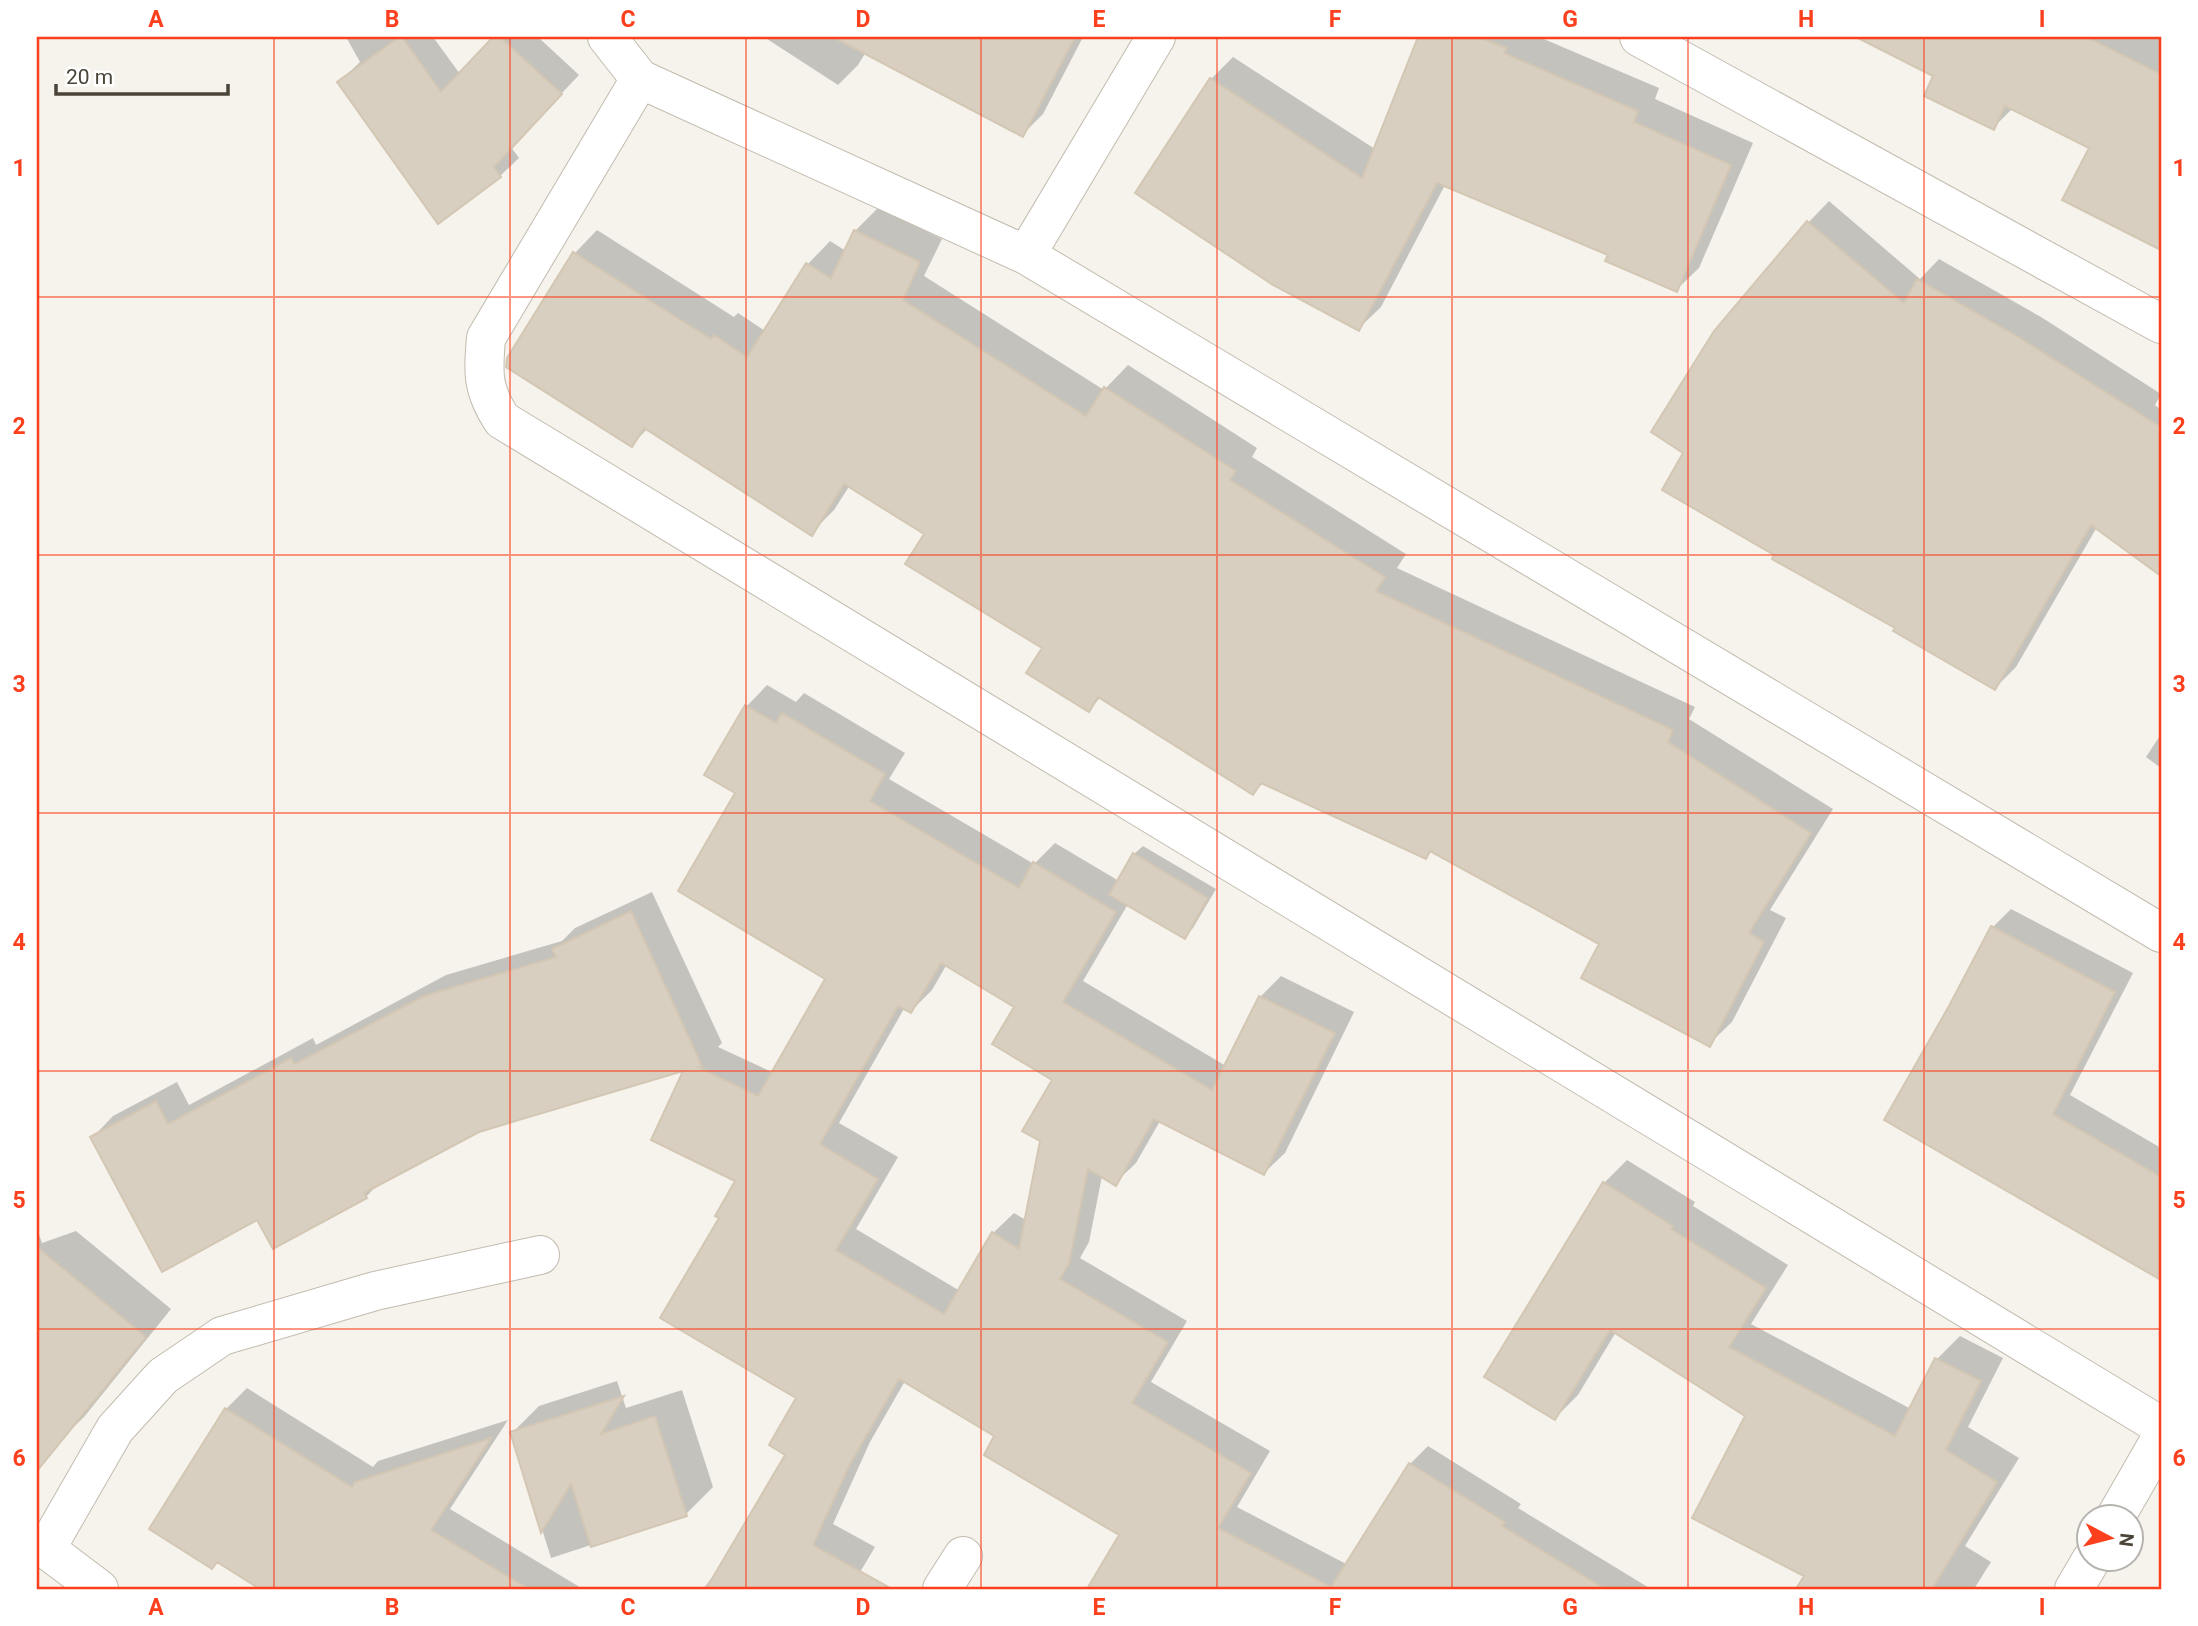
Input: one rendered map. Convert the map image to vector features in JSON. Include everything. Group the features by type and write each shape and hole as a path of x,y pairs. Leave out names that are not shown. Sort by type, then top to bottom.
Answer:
{"street":[{"path":"607,37 640,79 1026,255 2161,933"},
{"path":"1026,255 1156,37"},
{"path":"1639,37 2161,324"},
{"path":"640,79 486,338 483,374 490,401 502,420 2161,1426"},
{"path":"99,1589 41,1548 114,1429 163,1376 222,1336 375,1292 540,1255"},
{"path":"2123,1504 2161,1438"},
{"path":"942,1589 962,1556"}],"building":[{"path":"402,37 441,92 493,37 500,37 562,94 494,167 501,177 438,224 337,82"},
{"path":"833,37 1075,37 1023,137"},
{"path":"1418,37 1478,37 1507,48 1504,53 1638,111 1634,122 1731,165 1677,292 1605,261 1608,255 1437,183 1359,331 1273,285 1135,193 1210,78 1362,178"},
{"path":"1856,37 2087,37 2161,74 2161,250 2062,200 2089,148 2005,106 1994,130 1924,96 1933,76"},
{"path":"1807,221 1904,303 1917,279 2020,338 2161,427 2161,576 2091,525 1995,690 1893,631 1895,628 1772,559 1774,555 1662,490 1683,453 1651,432 1714,331"},
{"path":"854,230 920,262 903,300 1086,416 1104,387 1236,471 1230,480 1385,577 1376,591 1673,730 1668,742 1811,833 1749,933 1764,942 1710,1047 1581,978 1599,944 1430,851 1426,859 1261,783 1253,795 1098,697 1089,712 1026,673 1042,648 905,564 924,534 844,484 812,536 644,428 632,447 506,367 507,358 573,252 711,339 714,335 747,357 806,263 831,278"},
{"path":"745,705 776,723 782,713 885,774 870,801 1019,888 1033,862 1116,912 1063,1002 1212,1090 1259,996 1335,1033 1264,1175 1154,1119 1116,1186 1088,1169 1069,1264 1060,1279 1168,1342 1132,1403 1251,1473 1218,1528 1331,1587 1409,1463 1505,1522 1502,1526 1605,1589 1087,1589 1119,1535 984,1455 994,1436 899,1379 850,1464 813,1545 892,1589 706,1589 785,1455 769,1445 796,1398 660,1318 719,1218 715,1216 735,1181 651,1140 683,1071 479,1132 364,1193 367,1198 273,1249 257,1220 162,1272 90,1137 156,1101 168,1124 291,1058 295,1064 424,996 556,957 552,949 631,911 702,1066 698,1067 758,1096 825,979 678,891 735,793 704,775","holes":["941,963 1014,1007 992,1044 1052,1080 1022,1131 1040,1141 1019,1249 992,1232 944,1314 836,1250 878,1179 820,1144 898,1006 911,1013"]},
{"path":"1133,853 1208,898 1185,939 1109,895"},
{"path":"1991,926 2115,992 2053,1114 2161,1177 2161,1280 1884,1120"},
{"path":"1603,1182 1673,1226 1671,1229 1766,1288 1729,1347 1895,1436 1935,1358 1981,1381 1946,1450 1997,1482 1932,1589 1796,1589 1804,1576 1692,1518 1745,1416 1610,1330 1555,1420 1484,1377"},
{"path":"37,1247 146,1337 37,1471"},
{"path":"624,1396 601,1434 655,1416 687,1516 591,1547 571,1484 541,1533 510,1432"},
{"path":"225,1408 352,1487 355,1482 491,1438 431,1530 529,1589 260,1589 217,1562 212,1569 149,1529"}]}
